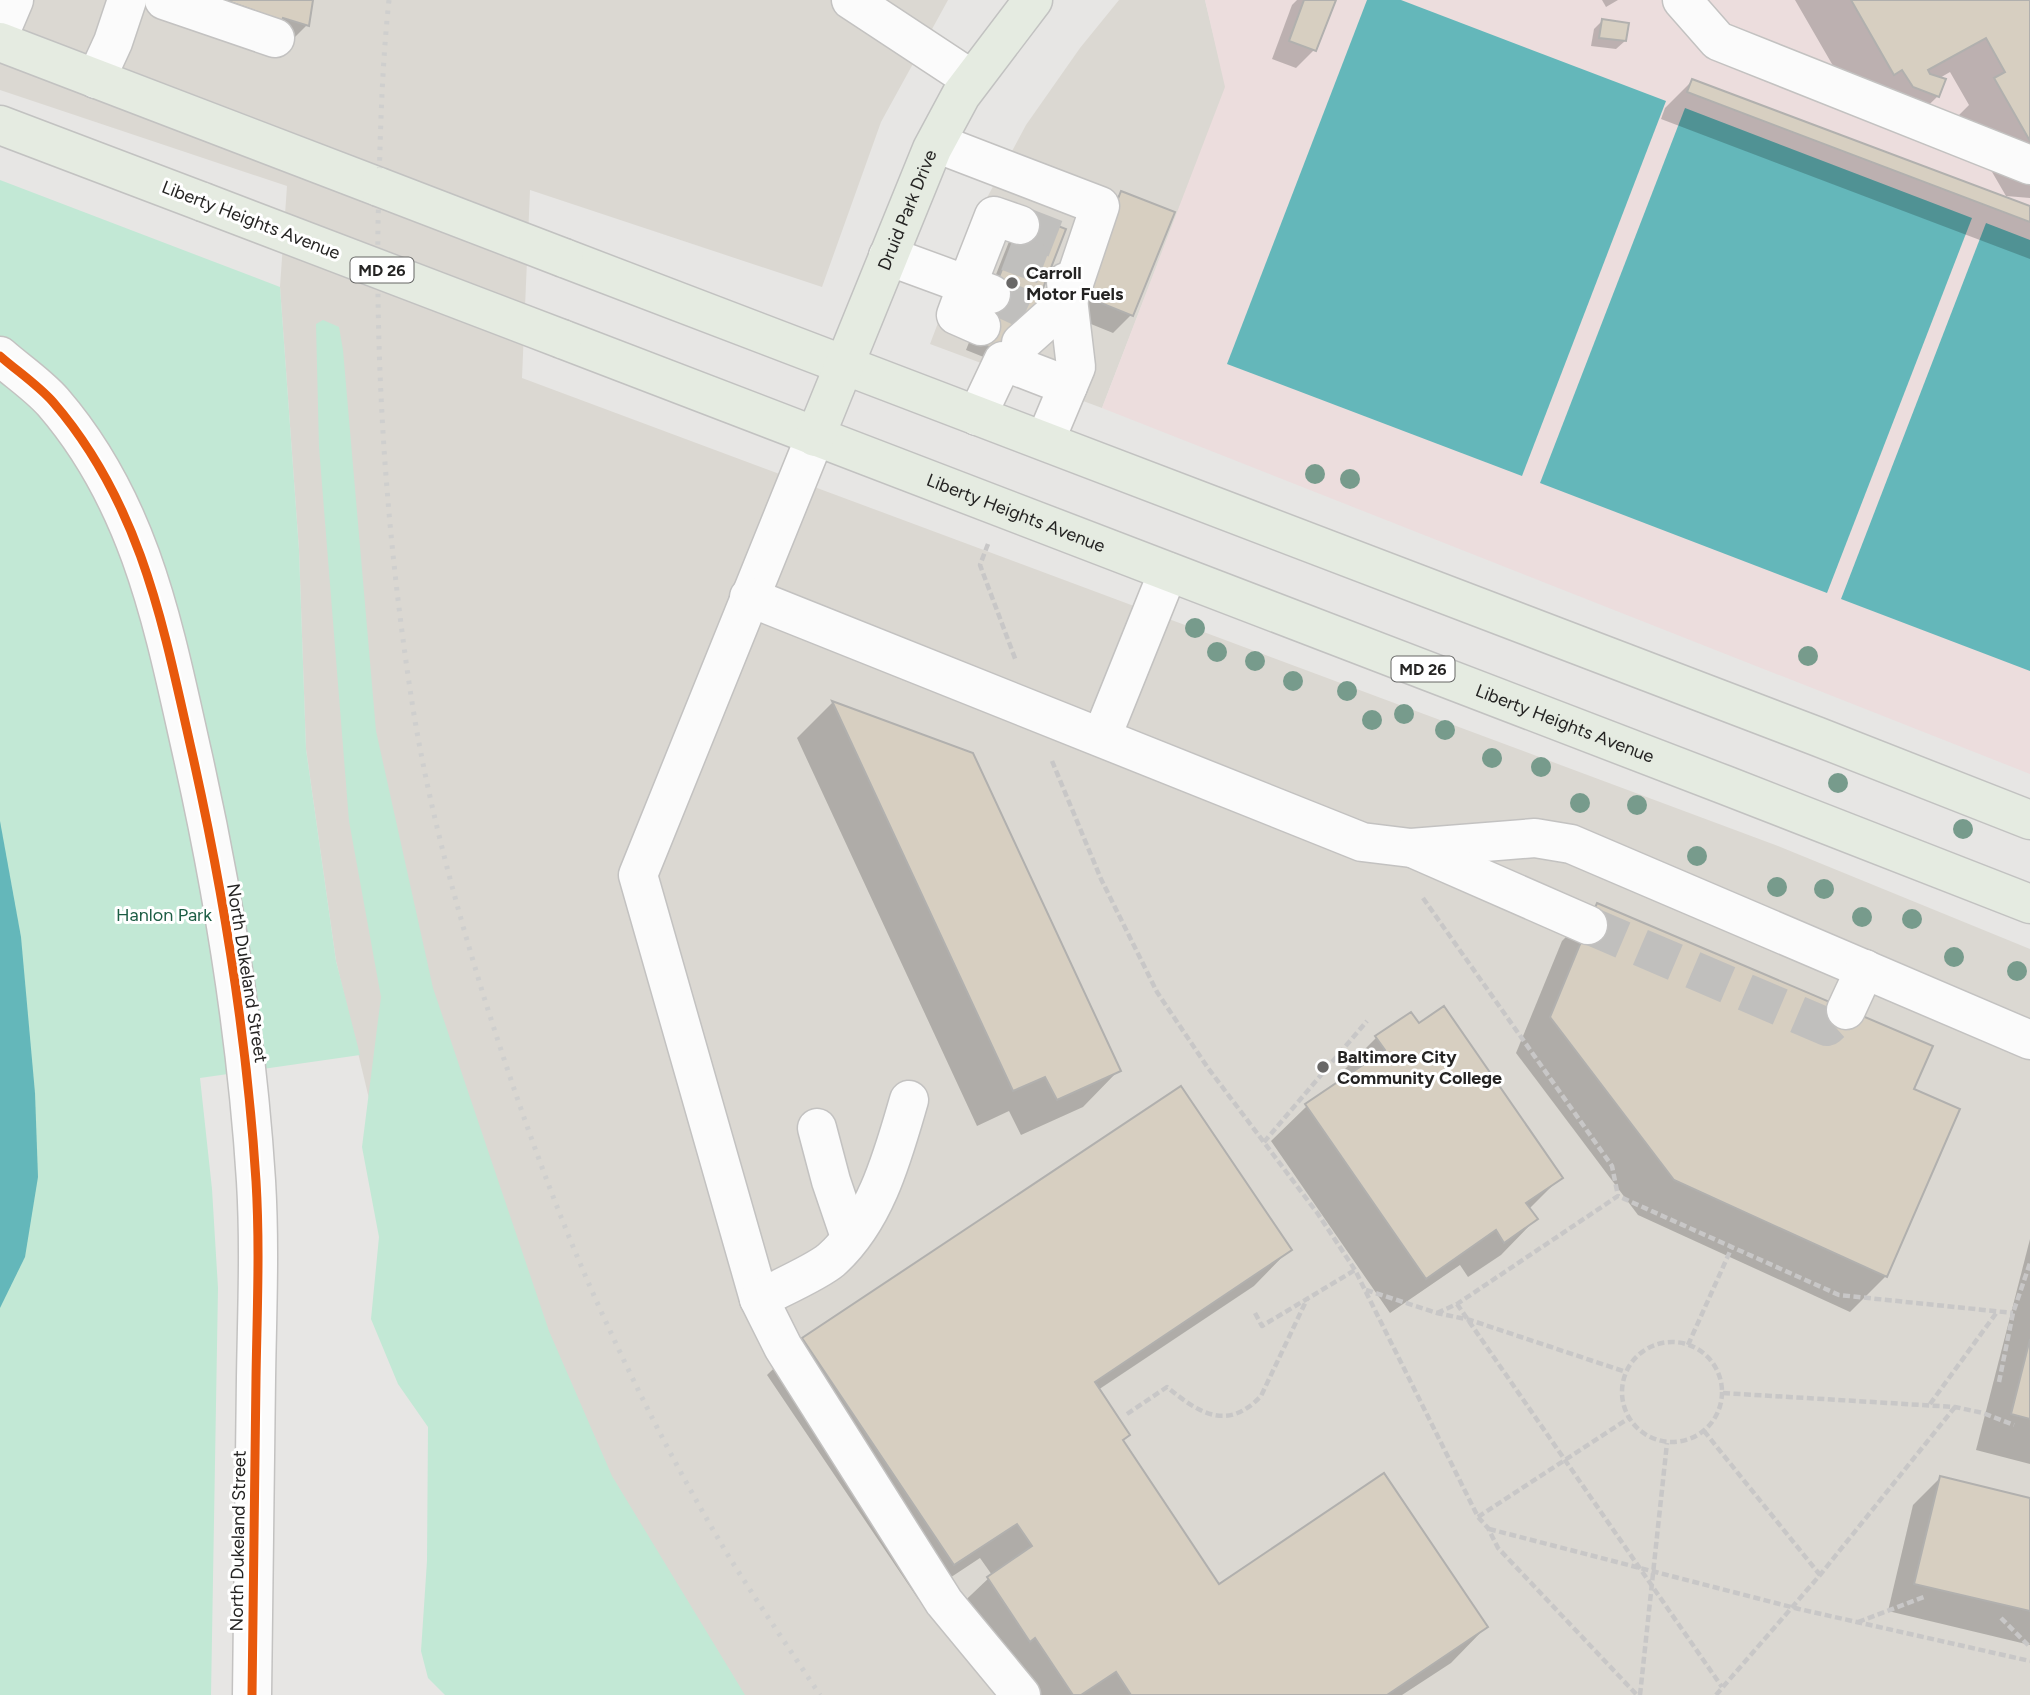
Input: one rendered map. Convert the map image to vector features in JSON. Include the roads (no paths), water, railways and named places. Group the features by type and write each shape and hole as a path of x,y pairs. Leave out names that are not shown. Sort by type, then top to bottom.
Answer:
{"main road":[{"name":"Druid Park Drive","path":"815,437 936,143 971,79 1033,0"},
{"path":"0,42 2030,820"},
{"name":"Liberty Heights Avenue","path":"0,125 1738,789 2030,904"}],"street":[{"path":"0,33 14,0"},
{"path":"96,79 113,42 127,0"},
{"path":"164,0 275,38"},
{"path":"851,0 971,79"},
{"path":"1682,0 1718,41 2030,165"},
{"path":"936,143 1100,206 1031,330 977,416"},
{"path":"1004,240 974,305 961,347 1031,330"},
{"path":"1031,330 1056,255"},
{"path":"888,256 974,305"},
{"path":"1031,330 1076,367 1045,441"},
{"path":"1031,330 1068,386"},
{"name":"North Dukeland Street","path":"0,356 50,398 82,438 107,479 131,527 150,580 168,646 202,800 240,1019 257,1184 252,1695"},
{"path":"815,437 638,875 759,1299 783,1348 944,1602 1021,1695"},
{"path":"1102,736 1168,572"},
{"path":"749,597 1363,842 1411,848 1535,838 1571,844 2030,1040"},
{"path":"1411,848 1588,925"},
{"path":"1846,1010 1865,969"},
{"path":"759,1299 830,1261 860,1226 891,1165 909,1100"},
{"path":"817,1128 850,1237"}],"water":[{"path":"1367,0 1401,0 1666,101 1522,476 1227,364"},
{"path":"1685,108 1972,218 1827,593 1540,483"},
{"path":"1986,223 2030,240 2030,671 1841,599"},
{"path":"0,821 21,937 35,1093 38,1177 25,1257 0,1308"}],"tunnel":[{"path":"1020,225 1061,241"},
{"path":"1008,252 1051,268"},
{"path":"992,294 1033,313"},
{"path":"1588,925 1827,1027 1846,1010"}],"railway":[{"path":"389,0 378,224 381,399 389,515 402,631 416,728 441,843 472,957 510,1077 539,1160 588,1282 635,1383 697,1502 731,1560 820,1695"}],"place":[{"name":"Carroll Motor Fuels","path":"1012,283"},
{"name":"Baltimore City Community College","path":"1323,1067"}],"park label":[{"name":"Hanlon Park","path":"164,915"}]}
